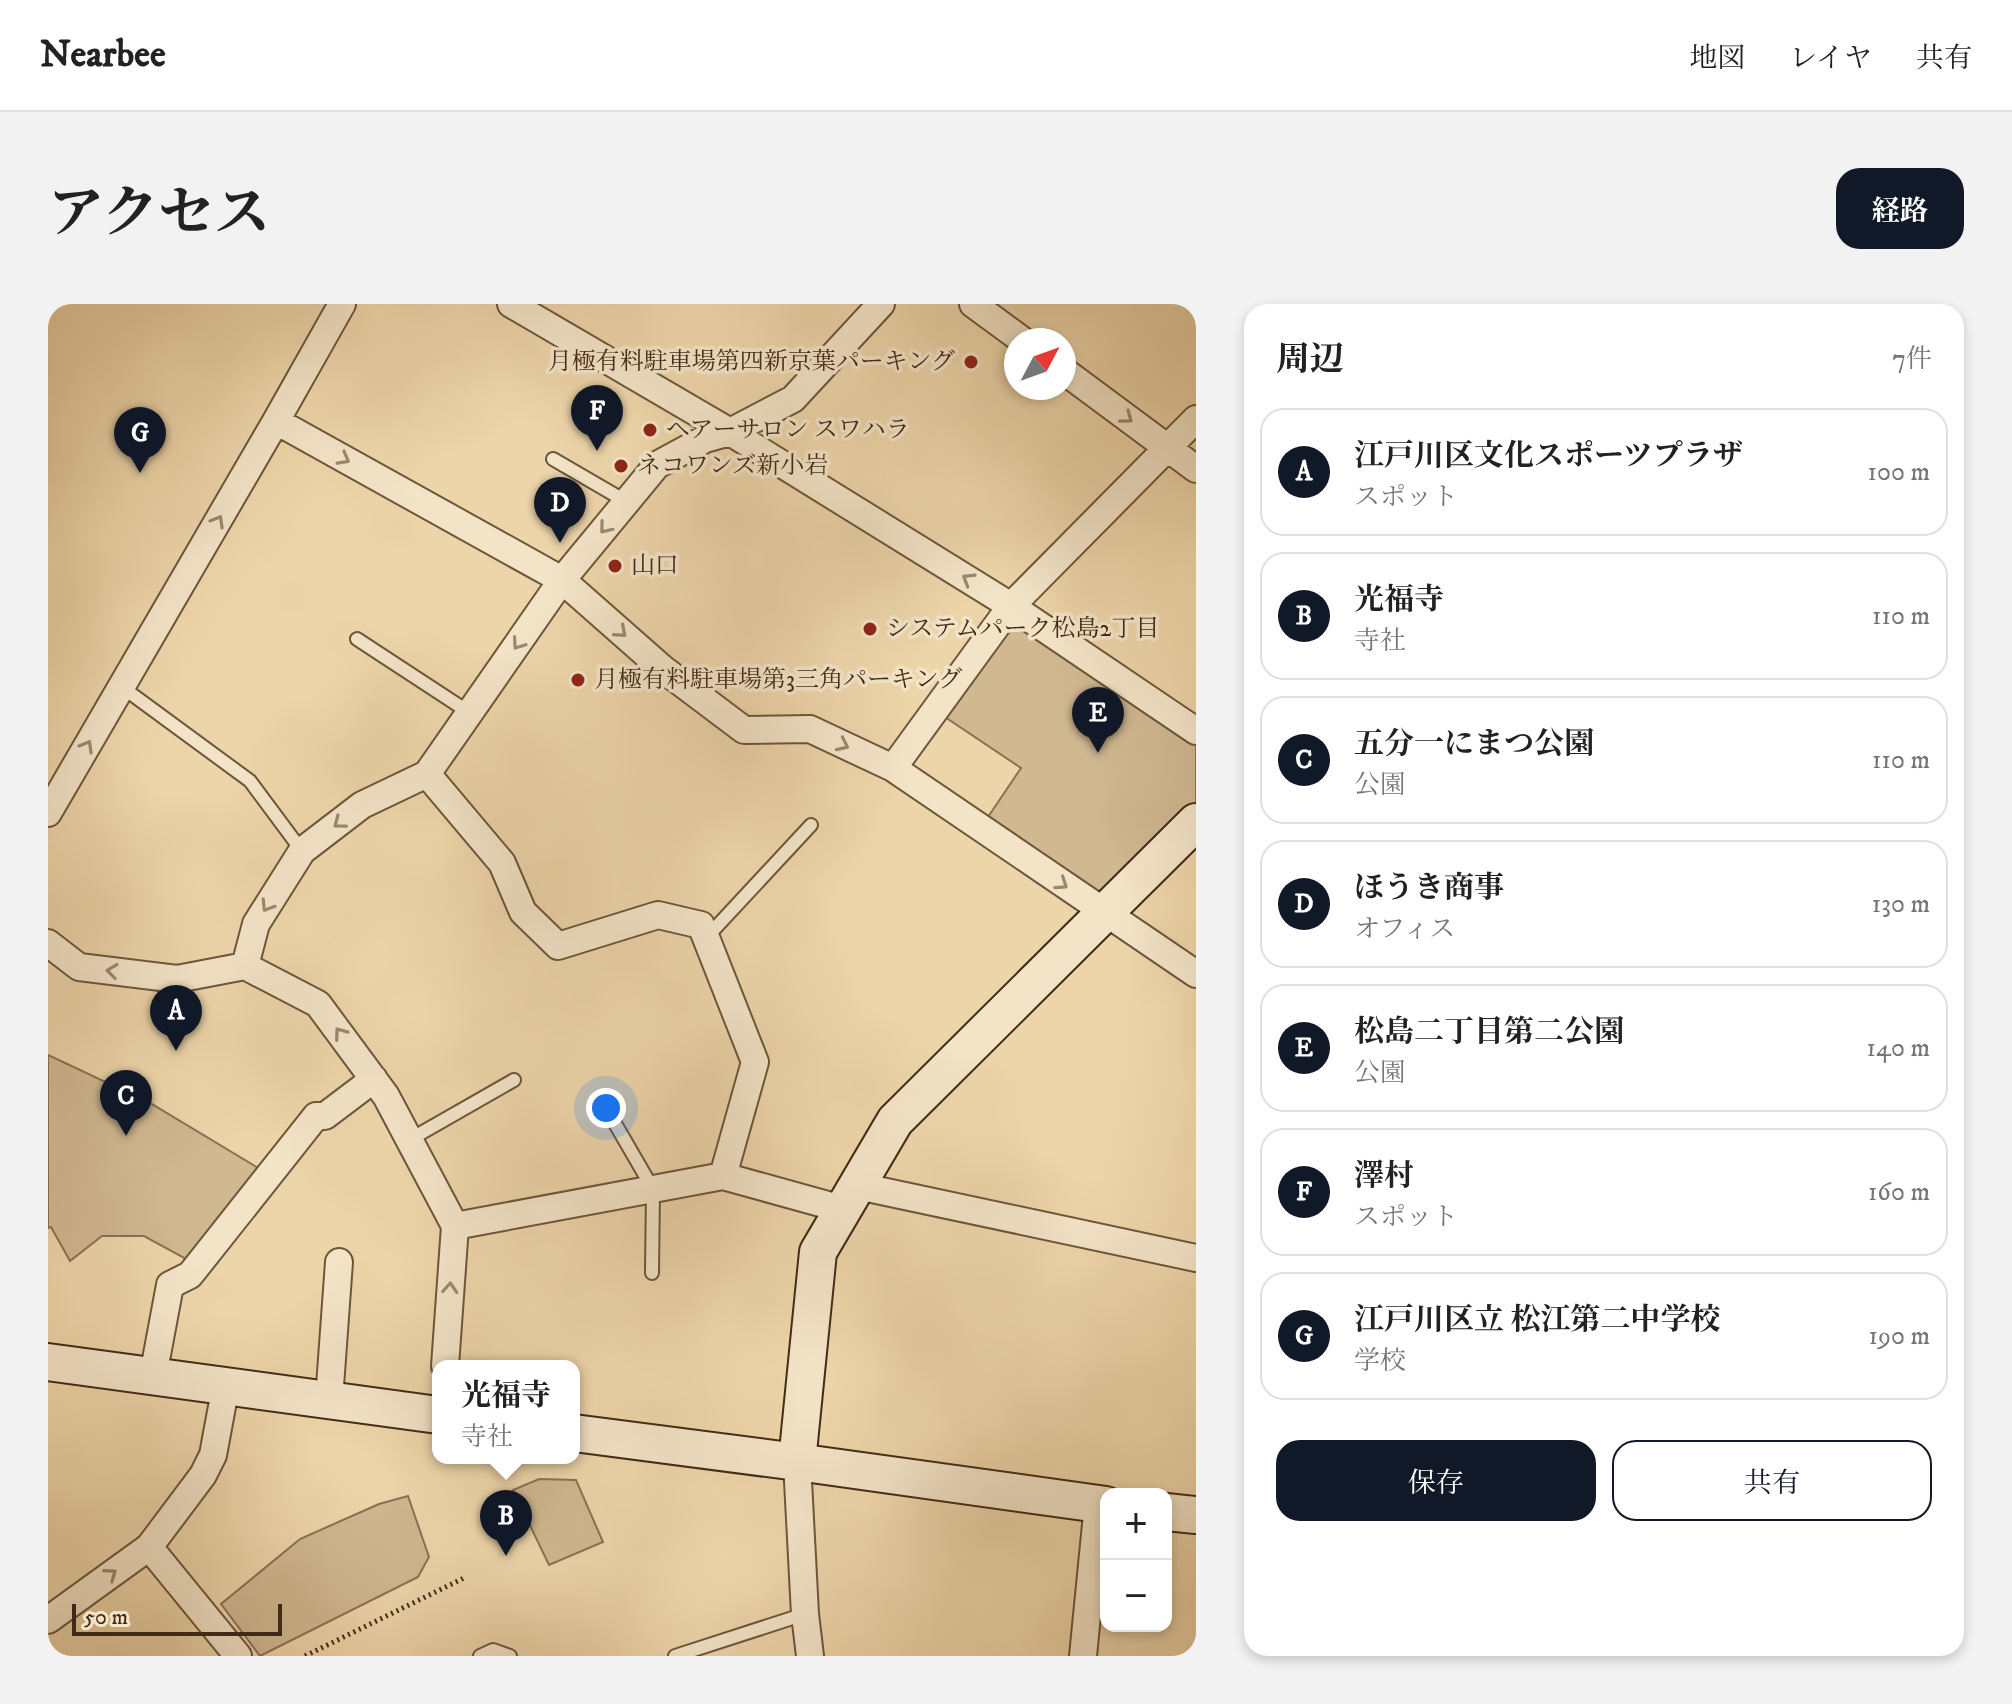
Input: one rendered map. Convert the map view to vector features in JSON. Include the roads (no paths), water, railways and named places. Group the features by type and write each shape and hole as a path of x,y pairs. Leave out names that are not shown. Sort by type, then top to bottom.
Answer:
{"street":[{"path":"48,813 342,304"},
{"path":"511,304 730,432 1011,606 1196,731"},
{"path":"245,966 256,924 302,851 362,805 427,774 562,580 657,465 705,439 730,432 793,399 881,304"},
{"path":"973,304 1006,328"},
{"path":"1076,380 1196,469"},
{"path":"893,768 1011,606 1196,419"},
{"path":"276,421 562,580 663,669 744,730 810,729 893,768 1196,974"},
{"path":"427,774 502,863 523,912 558,946 658,915 701,925 755,1062 723,1176"},
{"path":"810,1656 797,1462 818,1252 895,1121 1196,822"},
{"path":"48,943 79,967 177,979 245,966 318,1004 386,1096 455,1226 445,1360"},
{"path":"153,1376 170,1285 190,1275 316,1116 325,1116 374,1079"},
{"path":"455,1226 723,1176 1196,1258"},
{"path":"329,1400 339,1262"},
{"path":"48,1362 432,1414"},
{"path":"48,1620 149,1547 203,1475 213,1455 226,1385"},
{"path":"580,1434 1100,1504"},
{"path":"1172,1513 1196,1515"},
{"path":"1083,1656 1100,1520"},
{"path":"149,1547 238,1656"}],"lane":[{"path":"553,459 627,502"},
{"path":"357,639 470,713"},
{"path":"122,687 250,781 302,851"},
{"path":"706,938 811,825"},
{"path":"409,1140 514,1080"},
{"path":"613,1120 653,1189 652,1273"},
{"path":"675,1656 805,1614"},
{"path":"480,1656 493,1650 510,1656"}],"place":[{"name":"月極有料駐車場第四新京葉パーキング","path":"971,362"},
{"name":"ヘアーサロン スワハラ","path":"650,430"},
{"name":"澤村","path":"597,451"},
{"name":"ネコワンズ新小岩","path":"621,466"},
{"name":"江戸川区立 松江第二中学校","path":"140,473"},
{"name":"ほうき商事","path":"560,543"},
{"name":"山口","path":"615,566"},
{"name":"システムパーク松島2丁目","path":"870,629"},
{"name":"月極有料駐車場第3三角パーキング","path":"578,680"},
{"name":"松島二丁目第二公園","path":"1098,753"},
{"name":"江戸川区文化スポーツプラザ","path":"176,1051"},
{"name":"五分一にまつ公園","path":"126,1136"},
{"name":"光福寺","path":"506,1556"}]}
